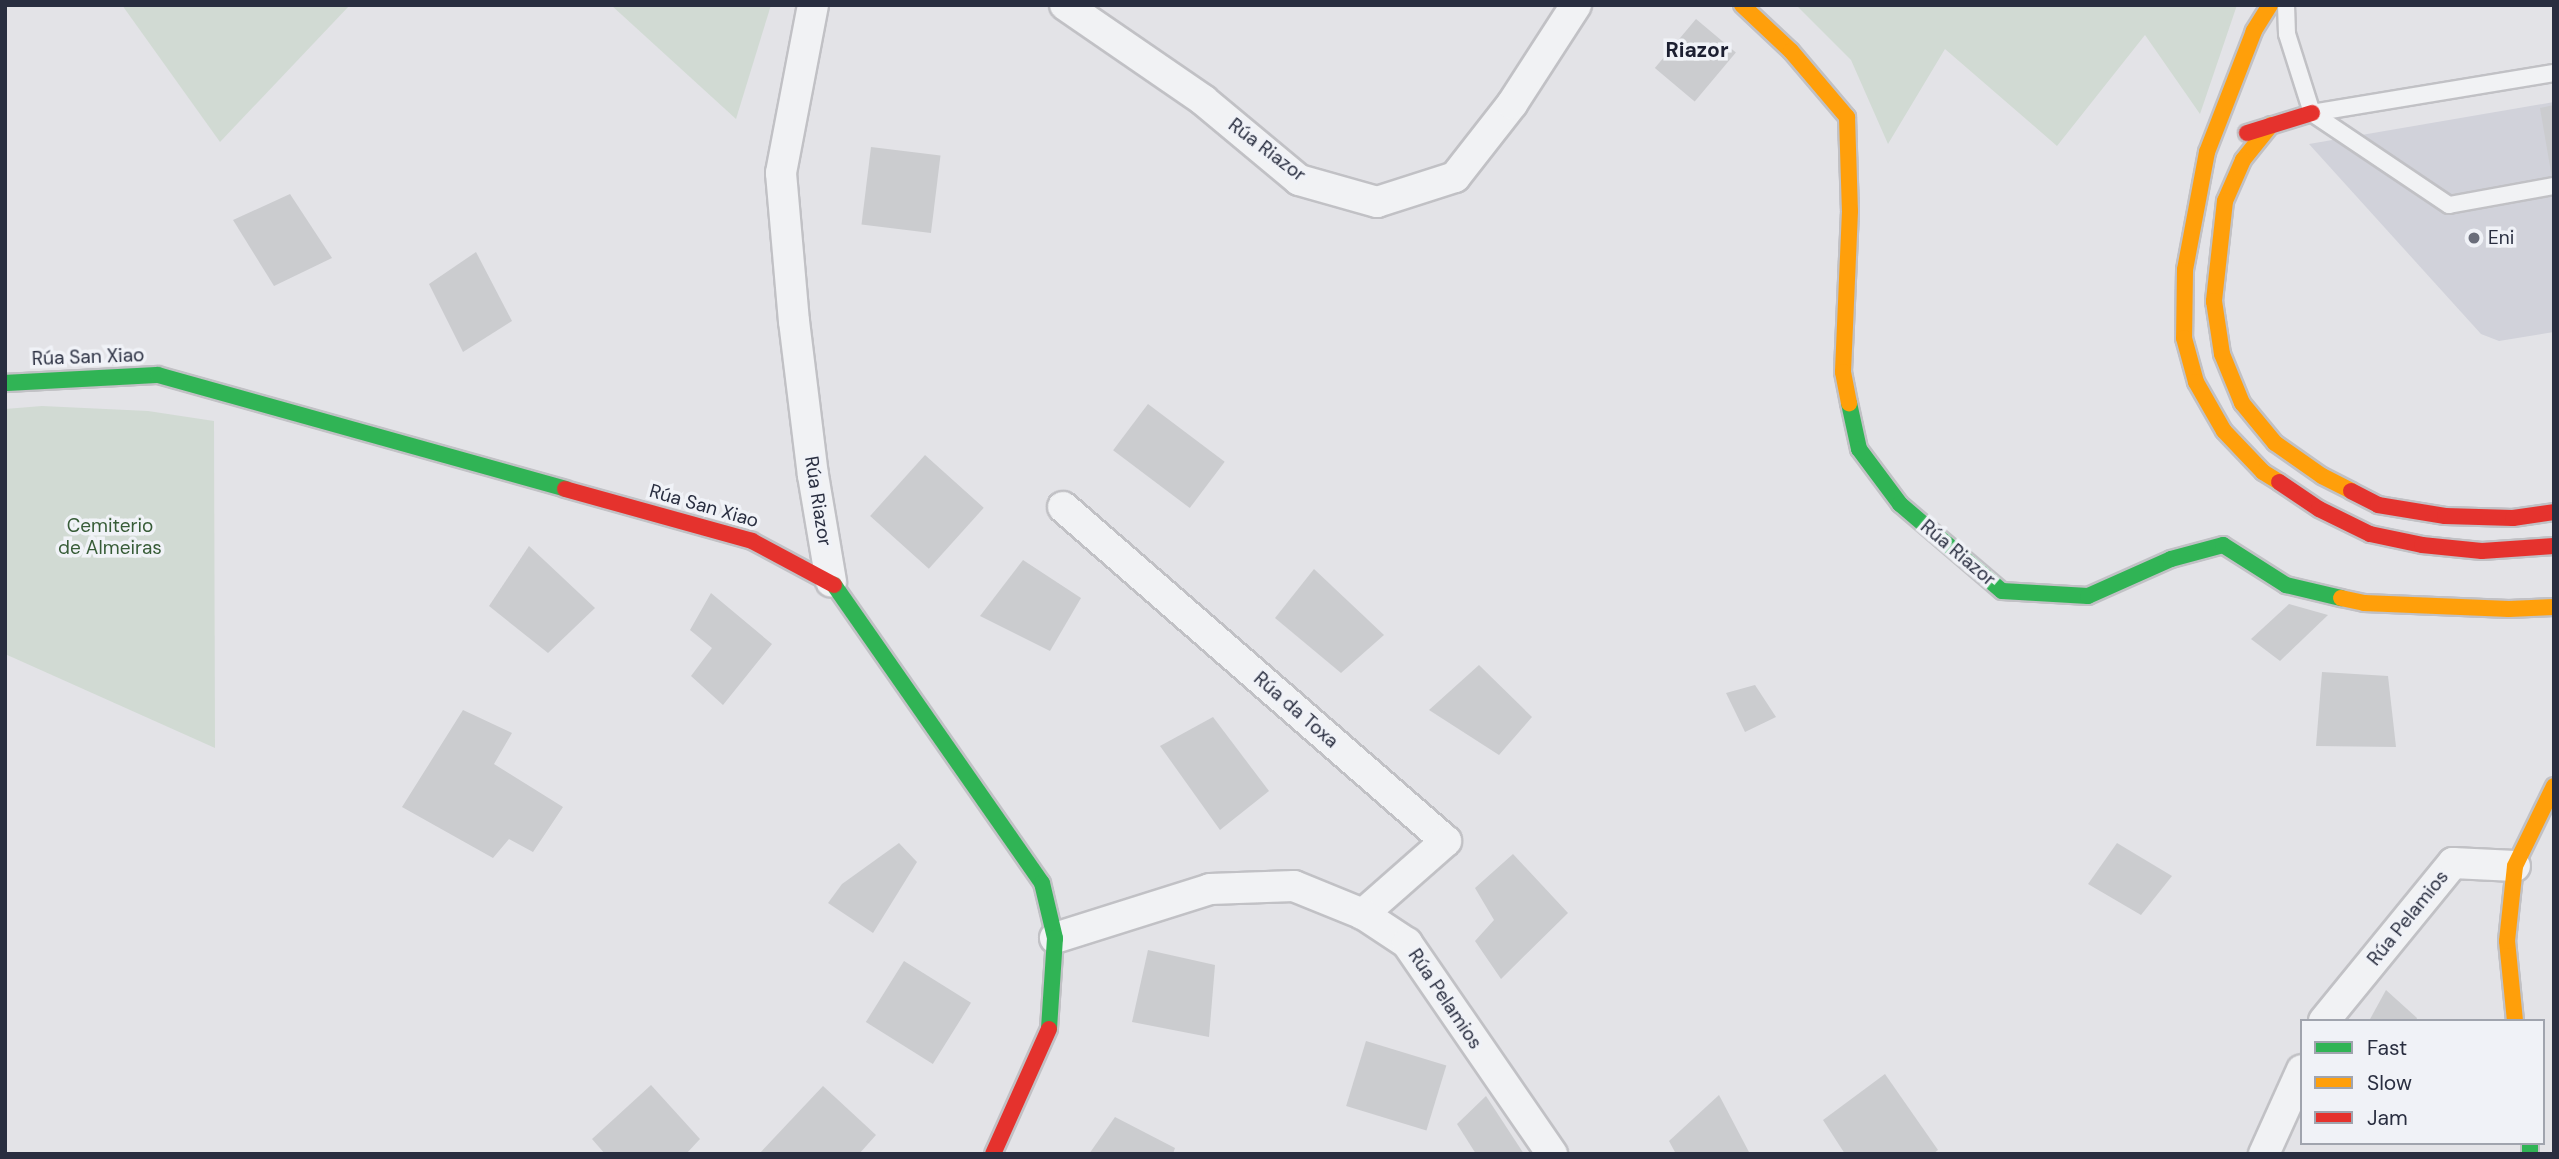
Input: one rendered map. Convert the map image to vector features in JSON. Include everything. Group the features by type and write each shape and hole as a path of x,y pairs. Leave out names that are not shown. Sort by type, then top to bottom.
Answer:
{"main road":[{"name":"Rúa Riazor","path":"1742,5 1791,51 1847,117 1850,211 1843,372 1859,449 1900,504 2002,591 2088,596 2171,559 2223,545 2286,585 2364,603 2509,609 2554,607"},
{"path":"2270,5 2254,31 2207,152 2185,270 2184,338 2196,382 2224,431 2263,472 2319,509 2371,534 2422,545 2482,551 2554,547"},
{"path":"2207,152 2224,140 2312,113"},
{"path":"2272,125 2243,160 2225,201 2215,289 2214,301 2222,354 2242,403 2275,443 2322,476 2378,505 2445,516 2513,518 2554,512"},
{"name":"Rúa San Xiao","path":"5,383 158,375 752,541 831,581 1042,883 1055,938 1049,1036 993,1154"},
{"path":"2515,1019 2507,940 2515,866 2554,786"}],"street":[{"name":"Rúa Riazor","path":"813,5 780,173 797,347 831,581"},
{"name":"Rúa Riazor","path":"1065,5 1203,100 1299,180 1377,202 1455,177 1512,104 1576,5"},
{"name":"Rúa da Toxa","path":"1063,507 1446,841 1363,914"},
{"name":"Rúa Pelamios","path":"2326,1019 2453,863 2515,866"},
{"name":"Rúa Pelamios","path":"1055,938 1210,889 1293,886 1363,914 1407,943 1552,1154"},
{"path":"2264,1154 2300,1074"}],"lane":[{"path":"2286,5 2287,34 2312,113 2449,205 2554,186"},
{"path":"2312,113 2554,73"}],"shaded area":[{"name":"Eni","path":"2554,102 2554,332 2499,341 2481,334 2309,144"}],"green space":[{"path":"122,5 350,5 220,142"},
{"path":"611,5 771,5 736,119"},
{"path":"1796,5 2237,5 2200,114 2145,35 2057,146 1945,49 1888,144 1851,60"},
{"name":"Cemiterio de Almeiras","path":"42,406 148,411 214,421 215,748 5,654 5,409"}],"building":[{"path":"1696,19 1736,52 1695,101 1655,68"},
{"path":"2554,105 2554,178 2552,178 2540,108"},
{"path":"871,147 940,156 931,233 861,224"},
{"path":"290,194 332,258 274,286 233,220"},
{"path":"476,252 512,321 463,352 429,284"},
{"path":"1148,404 1225,462 1190,508 1113,450"},
{"path":"925,455 984,508 929,569 870,516"},
{"path":"529,546 595,608 548,653 489,606"},
{"path":"1023,560 1081,598 1050,651 980,616"},
{"path":"1314,569 1384,635 1341,673 1275,618"},
{"path":"711,593 772,644 723,705 691,676 712,648 690,630"},
{"path":"2289,604 2328,615 2280,661 2251,639"},
{"path":"1479,665 1532,717 1499,755 1429,710"},
{"path":"2322,672 2388,676 2396,747 2316,746"},
{"path":"1755,685 1776,717 1745,732 1726,693"},
{"path":"463,710 512,733 494,764 563,807 533,852 509,839 493,858 402,807"},
{"path":"1213,717 1269,791 1220,830 1160,746"},
{"path":"899,843 917,862 873,933 828,903 842,884"},
{"path":"2117,843 2172,876 2141,915 2088,884"},
{"path":"1513,854 1568,913 1501,979 1475,941 1494,920 1475,888"},
{"path":"1148,950 1215,965 1209,1037 1132,1022"},
{"path":"904,961 971,1003 933,1064 866,1022"},
{"path":"2386,990 2417,1018 2417,1019 2370,1019"},
{"path":"1366,1041 1446,1066 1426,1131 1346,1106"},
{"path":"1885,1074 1938,1150 1933,1154 1845,1154 1823,1120"},
{"path":"651,1085 700,1139 686,1154 605,1154 592,1139"},
{"path":"823,1086 876,1135 859,1154 759,1154"},
{"path":"1719,1095 1750,1154 1676,1154 1669,1141"},
{"path":"1486,1096 1524,1154 1476,1154 1457,1124"},
{"path":"1115,1117 1175,1148 1173,1154 1089,1154"}],"traffic: fast":[{"path":"5,383 158,375 565,489"},
{"path":"1849,403 1859,449 1900,504 2002,591 2088,596 2171,559 2223,545 2286,585 2341,598"},
{"path":"834,585 1042,883 1055,938 1049,1029"},
{"path":"2530,1145 2530,1154"}],"traffic: slow":[{"path":"1742,5 1791,51 1847,117 1850,211 1843,372 1849,403"},
{"path":"2270,5 2254,31 2207,152 2185,270 2184,338 2196,382 2224,431 2263,472 2279,482"},
{"path":"2271,125 2243,160 2225,201 2214,301 2222,354 2242,403 2275,443 2322,476 2351,491"},
{"path":"2341,598 2364,603 2509,609 2554,607"},
{"path":"2515,1019 2507,941 2515,866 2554,786"}],"traffic: jam":[{"path":"2247,133 2312,113"},
{"path":"2279,482 2319,509 2370,534 2422,545 2482,551 2554,546"},
{"path":"565,489 752,541 834,585"},
{"path":"2351,491 2378,505 2445,516 2513,518 2554,512"},
{"path":"993,1154 1049,1029"}],"place":[{"name":"Eni","path":"2474,238"}],"district":[{"name":"Riazor","path":"1697,50"}]}
